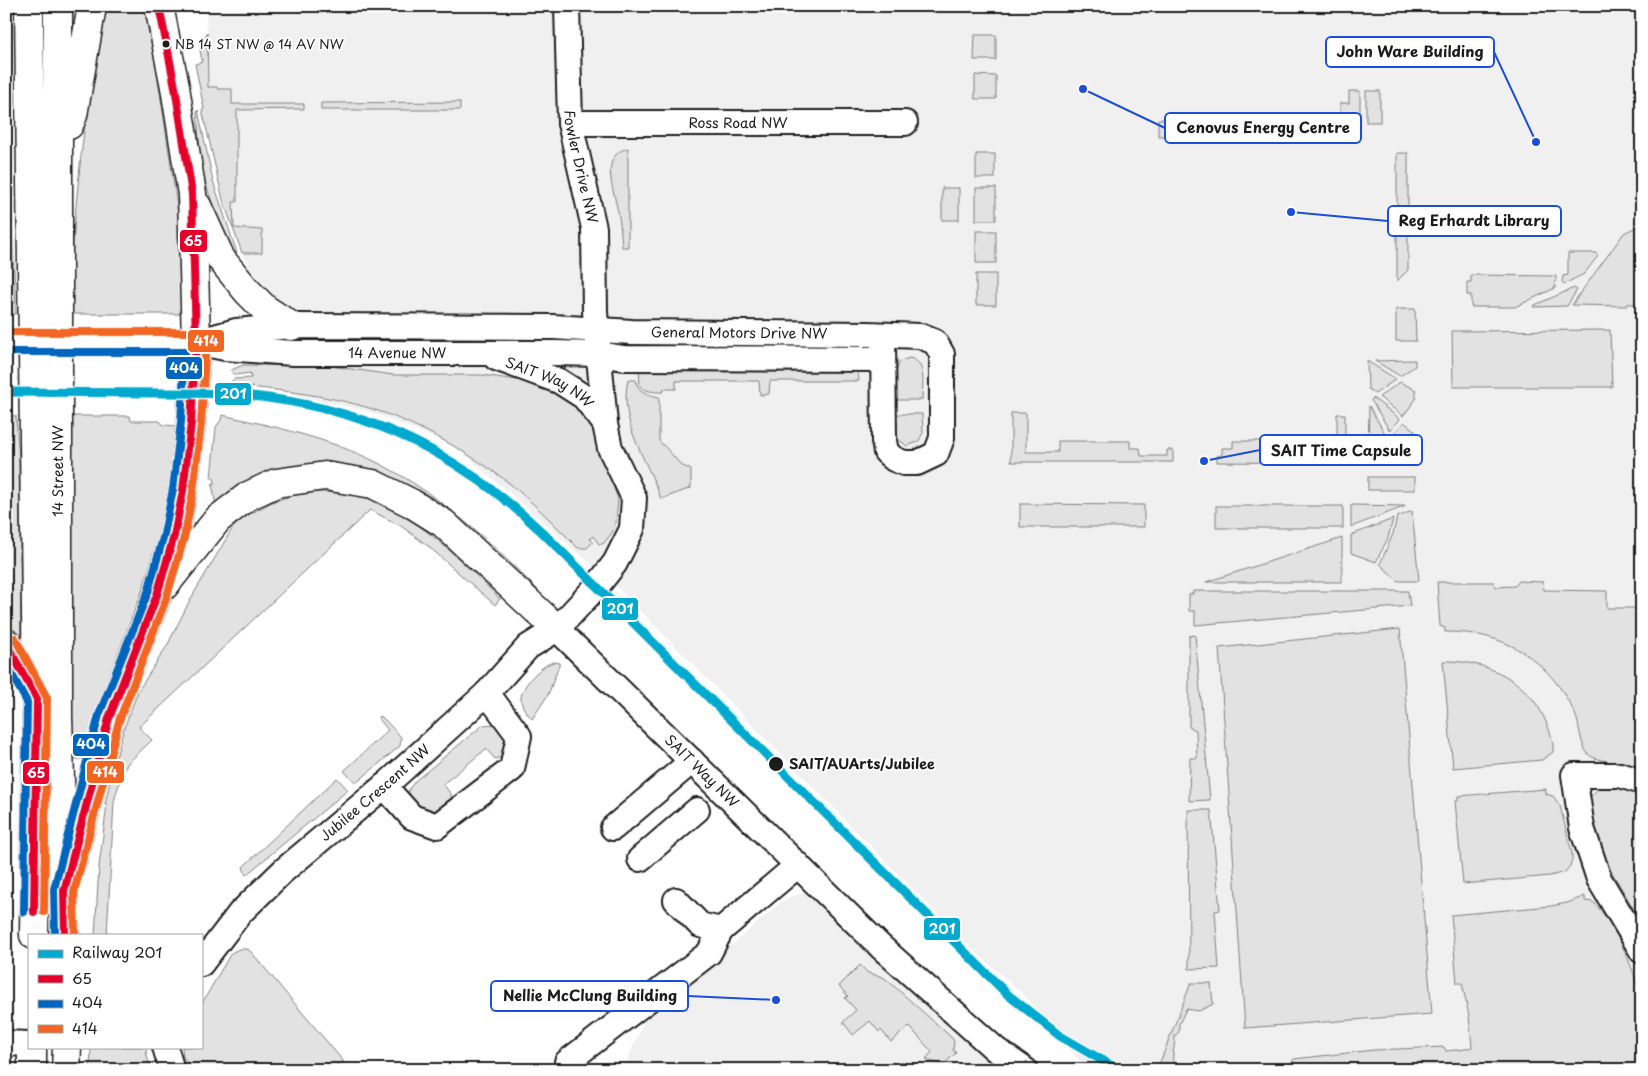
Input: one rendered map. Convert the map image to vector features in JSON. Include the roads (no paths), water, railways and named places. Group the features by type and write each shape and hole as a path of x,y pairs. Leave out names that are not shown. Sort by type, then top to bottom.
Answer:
{"main road":[{"path":"14,6 16,19 29,47"},
{"name":"14 Street NW","path":"29,6 37,699 34,934"},
{"name":"14 Street NW","path":"58,6 58,716 65,934"},
{"path":"58,155 73,115 92,6"},
{"path":"64,891 109,718 157,595 174,536 183,491 191,423 196,342 192,194 175,87 159,6"},
{"path":"192,194 221,260 265,309 291,326"},
{"path":"157,595 218,519 248,496 276,483 325,476 373,484 411,502 443,523 556,629"},
{"path":"6,643 37,699"},
{"path":"32,1048 32,1070"},
{"path":"66,1070 67,1048"}],"street":[{"name":"Fowler Drive NW","path":"567,6 570,123 594,228 596,329"},
{"name":"Ross Road NW","path":"570,123 906,123"},
{"name":"14 Avenue NW","path":"196,342 236,331 291,326 553,327 596,329"},
{"name":"General Motors Drive NW","path":"596,329 632,332 920,336 936,342 942,354 942,438 936,454 917,463 904,463 894,459 886,452 884,441 883,358 624,358 598,354"},
{"name":"SAIT Way NW","path":"596,329 605,424 610,448 634,498 632,529 615,563 597,586 556,629 881,947 982,1038 1025,1070"},
{"path":"883,335 883,358"},
{"name":"14 Avenue NW","path":"6,342 196,342 225,348 293,353 483,352 598,354"},
{"name":"SAIT Way NW","path":"483,352 559,381 584,397 605,424"},
{"name":"Jubilee Crescent NW","path":"202,963 240,913 271,883 384,786 487,693 528,647 556,629"},
{"path":"384,786 412,817 437,826 512,769 519,736 487,693"},
{"path":"613,828 692,761"},
{"path":"1642,782 1620,775 1574,775 1582,828 1599,879 1642,951"},
{"path":"640,859 697,810"},
{"path":"567,1062 710,953 721,930 798,865"},
{"path":"676,900 700,925 721,930"},
{"path":"6,1044 28,1044"},
{"path":"165,1048 172,1070"}],"rail line":[{"name":"201","path":"6,392 204,393 268,398 308,405 382,427 416,442 449,460 480,481 542,532 1007,994 1060,1036 1119,1070"}],"place":[{"name":"NB 14 ST NW @ 14 AV NW","path":"166,44"},
{"name":"Cenovus Energy Centre","path":"1083,89"},
{"name":"John Ware Building","path":"1536,142"},
{"name":"Reg Erhardt Library","path":"1291,212"},
{"name":"SAIT Time Capsule","path":"1204,461"},
{"name":"SAIT/AUArts/Jubilee","path":"776,764"},
{"name":"Nellie McClung Building","path":"776,1000"}]}
